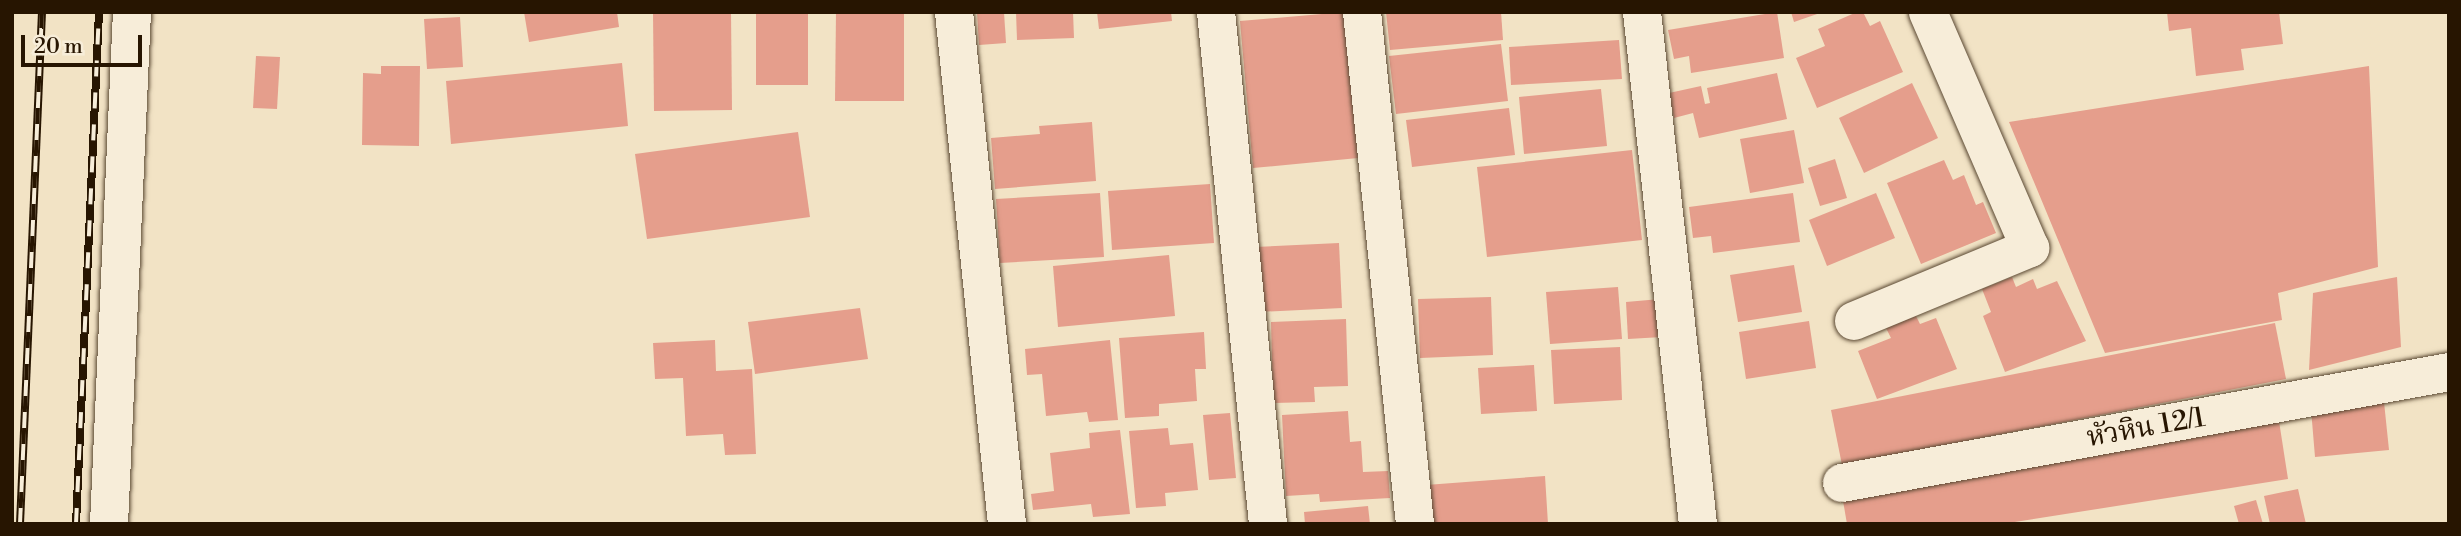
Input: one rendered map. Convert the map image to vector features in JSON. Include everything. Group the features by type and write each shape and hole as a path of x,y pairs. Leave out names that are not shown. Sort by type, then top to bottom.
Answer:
{"street":[{"path":"109,524 132,12"},
{"path":"954,12 1007,524"},
{"path":"1216,12 1268,524"},
{"path":"1362,12 1415,524"},
{"path":"1642,12 1698,524"},
{"path":"1854,321 2030,248 1928,12"},
{"name":"หัวหิน 12/1","path":"1843,484 2449,372"}],"building":[{"path":"524,12 617,12 619,27 529,42"},
{"path":"653,12 731,12 732,110 654,111"},
{"path":"756,12 808,12 808,85 756,85"},
{"path":"836,12 904,12 904,101 835,101"},
{"path":"977,12 1004,12 1006,43 979,45"},
{"path":"1016,12 1073,12 1074,38 1017,40"},
{"path":"1097,12 1171,12 1172,21 1099,29"},
{"path":"1345,12 1358,158 1253,168 1240,21"},
{"path":"1386,12 1501,12 1503,40 1390,50"},
{"path":"1777,12 1784,58 1691,73 1689,56 1674,59 1668,30"},
{"path":"1791,12 1820,12 1820,13 1794,22"},
{"path":"1857,12 1863,12 1870,26 1880,21 1903,72 1817,108 1796,58 1825,46 1818,29"},
{"path":"2167,12 2279,12 2283,44 2241,49 2244,70 2196,76 2191,28 2169,31"},
{"path":"460,17 463,67 427,69 424,19"},
{"path":"1619,40 1622,79 1511,85 1509,47"},
{"path":"1501,44 1508,101 1396,114 1389,56"},
{"path":"256,56 280,57 277,109 253,108"},
{"path":"622,63 628,126 451,144 446,81"},
{"path":"381,66 420,66 419,146 362,145 363,73 381,74"},
{"path":"2369,66 2378,267 2278,293 2282,320 2105,353 2009,122"},
{"path":"1777,73 1787,119 1699,138 1693,113 1674,118 1669,93 1701,86 1705,104 1710,103 1707,88"},
{"path":"1912,83 1938,138 1864,173 1839,118"},
{"path":"1601,89 1607,146 1524,154 1519,97"},
{"path":"1509,108 1515,155 1412,167 1406,120"},
{"path":"1092,122 1096,181 995,189 991,138 1040,134 1039,126"},
{"path":"1794,130 1804,183 1750,193 1740,139"},
{"path":"798,132 810,217 647,239 635,154"},
{"path":"1632,150 1642,240 1487,257 1477,167"},
{"path":"1835,159 1847,198 1820,206 1808,168"},
{"path":"1944,160 1953,180 1964,175 1976,205 1983,202 1996,233 1921,264 1887,183"},
{"path":"1210,184 1214,243 1112,250 1108,191"},
{"path":"1100,193 1104,257 1000,263 996,199"},
{"path":"1793,193 1800,242 1713,253 1711,236 1693,238 1689,207"},
{"path":"1876,193 1895,238 1827,266 1809,220"},
{"path":"1339,243 1342,308 1258,312 1255,247"},
{"path":"1169,255 1175,316 1058,327 1053,266"},
{"path":"1794,265 1802,312 1738,322 1730,275"},
{"path":"2012,277 2016,287 2033,279 2037,289 2057,281 2086,341 2005,372 1983,316 1991,312 1982,289"},
{"path":"2397,277 2401,347 2309,370 2313,293"},
{"path":"1618,287 1622,339 1550,344 1546,292"},
{"path":"1491,297 1493,355 1420,358 1418,299"},
{"path":"1660,299 1662,337 1628,339 1626,302"},
{"path":"860,308 868,359 755,374 748,322"},
{"path":"1916,316 1920,324 1936,318 1957,369 1877,399 1858,351 1891,338 1886,328"},
{"path":"1346,319 1348,386 1314,387 1315,402 1273,403 1271,322"},
{"path":"1809,321 1816,368 1746,379 1739,332"},
{"path":"2275,323 2286,379 1842,465 1831,410"},
{"path":"1204,332 1206,369 1195,369 1197,401 1159,404 1159,416 1125,418 1119,338"},
{"path":"715,340 716,371 752,369 756,454 725,455 723,434 686,436 683,378 655,379 653,343"},
{"path":"1110,340 1118,420 1089,422 1087,412 1046,416 1042,374 1027,375 1025,349"},
{"path":"1620,347 1622,400 1554,404 1551,350"},
{"path":"1534,365 1537,411 1481,414 1478,368"},
{"path":"2384,402 2389,450 2315,457 2311,409"},
{"path":"1348,411 1350,442 1361,441 1363,472 1388,471 1390,498 1320,502 1319,494 1286,496 1282,415"},
{"path":"1230,413 1236,478 1209,480 1203,415"},
{"path":"2279,421 2288,479 2002,524 1847,524 1841,489"},
{"path":"1168,428 1170,445 1193,443 1198,490 1165,493 1166,506 1136,508 1129,431"},
{"path":"1120,430 1130,514 1093,517 1091,504 1033,510 1031,494 1054,491 1050,453 1090,448 1089,433"},
{"path":"1545,476 1548,524 1428,524 1426,485"},
{"path":"2298,489 2306,524 2270,524 2264,496"},
{"path":"2256,500 2263,524 2239,524 2234,506"},
{"path":"1368,506 1370,524 1305,524 1304,512"}],"railway":[{"path":"20,524 42,12"},
{"path":"76,524 99,12"}]}
